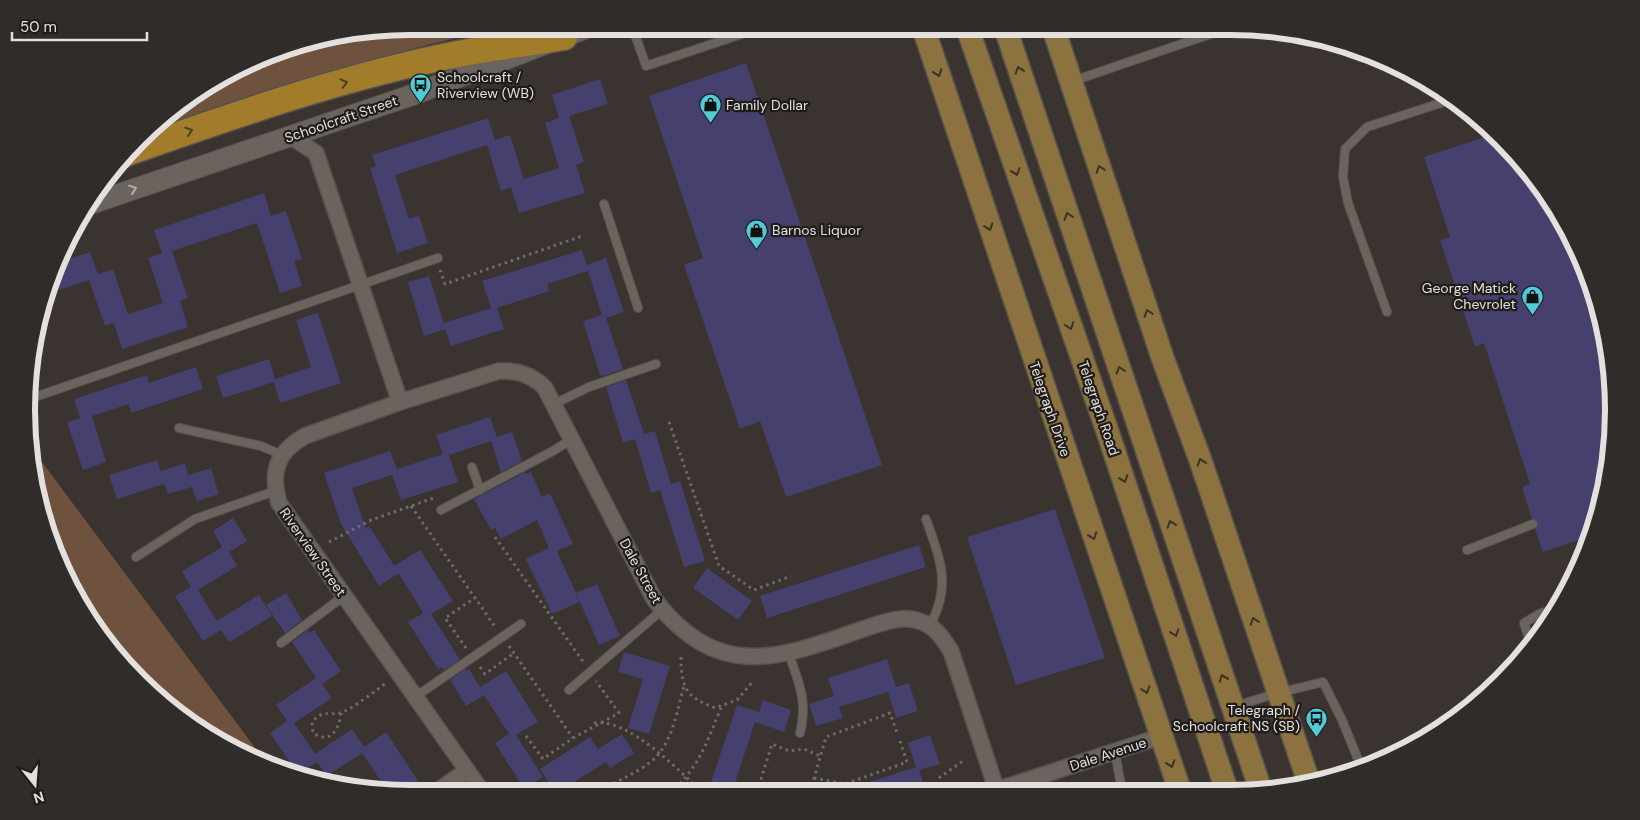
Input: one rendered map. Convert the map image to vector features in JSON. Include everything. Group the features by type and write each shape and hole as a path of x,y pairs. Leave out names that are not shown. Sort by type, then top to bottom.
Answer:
{"highway":[{"path":"144,146 238,114 332,86 458,54 564,37"}],"main road":[{"name":"Schoolcraft Street","path":"99,201 418,94 569,35"},
{"name":"Telegraph Drive","path":"927,35 1178,785"},
{"name":"Telegraph Road","path":"969,35 1111,442 1225,785"},
{"path":"1008,35 1259,784"},
{"path":"1058,35 1071,81 1163,359 1200,458 1307,777"}],"street":[{"path":"282,455 292,444 305,436 400,402 316,153 290,136"},
{"name":"Dale Street","path":"400,402 499,371 509,370 528,375 538,381 554,404 654,599 679,628 712,647 727,652 758,657 789,654 896,619 914,619 930,625"},
{"name":"Riverview Street","path":"282,455 276,469 275,491 279,503 477,785"},
{"path":"930,625 941,635 951,651 995,785"},
{"name":"Dale Avenue","path":"1013,785 1162,736"},
{"path":"446,785 467,770"}],"lane":[{"path":"635,35 646,66 739,35"},
{"path":"1071,81 1207,35"},
{"path":"1387,312 1348,204 1343,177 1345,148 1367,127 1444,102"},
{"path":"604,204 638,308"},
{"path":"36,397 438,258"},
{"path":"554,404 589,387 656,364"},
{"path":"179,428 261,446 282,455"},
{"path":"441,510 553,452 572,439"},
{"path":"472,467 480,490"},
{"path":"136,556 195,519 275,491"},
{"path":"926,519 942,565 943,583 938,608 930,625"},
{"path":"1467,550 1533,524"},
{"path":"281,643 344,596"},
{"path":"569,690 662,610"},
{"path":"1528,637 1524,624 1539,614 1546,612"},
{"path":"415,697 521,624"},
{"path":"789,654 804,698 804,719 800,733"},
{"path":"1233,707 1323,682 1342,720 1359,762"},
{"path":"1115,752 1121,785"}],"path":[{"path":"439,269 445,284 582,236"},
{"path":"669,422 721,569 754,590 791,576"},
{"path":"329,542 372,520 437,497"},
{"path":"411,506 499,632"},
{"path":"495,537 588,669"},
{"path":"469,652 445,618 475,598"},
{"path":"507,642 573,738"},
{"path":"476,662 484,674 514,653"},
{"path":"681,657 681,673 684,686 701,703 715,708 737,700 754,680"},
{"path":"341,713 338,729 332,734 326,738 320,738 313,734 312,722 317,717 324,713 341,713 399,674"},
{"path":"526,736 543,759 573,738 619,713 593,677"},
{"path":"609,785 636,771 660,753 671,731 684,686"},
{"path":"678,785 686,778 697,762 721,707"},
{"path":"812,785 826,737 890,713 897,733"},
{"path":"594,723 603,722 643,740 694,785"},
{"path":"814,778 845,784 907,762 900,741"},
{"path":"759,785 772,744 789,751 804,749 820,756"},
{"path":"938,785 940,777 963,761"}],"shaded area":[{"path":"410,35 468,35 331,71 165,126 182,112 222,85 289,55 337,42 361,38"},
{"path":"38,456 259,753 222,735 182,708 145,675 112,638 85,598 64,554 48,507"}],"building":[{"path":"746,63 882,465 786,497 760,421 740,429 684,265 703,258 649,96"},
{"path":"600,79 608,104 569,116 584,162 576,165 585,193 519,213 511,187 501,191 487,145 395,175 409,219 419,216 428,243 397,253 370,168 376,166 372,155 488,118 495,140 510,135 524,179 559,168 545,123 559,118 552,95"},
{"name":"George Matick Chevrolet","path":"1486,137 1512,163 1542,202 1555,223 1576,266 1585,289 1598,337 1602,361 1605,410 1602,459 1598,483 1582,539 1543,552 1535,529 1538,522 1532,519 1522,487 1530,484 1484,343 1475,347 1440,240 1450,237 1424,157"},
{"path":"264,193 271,216 286,211 302,259 294,261 302,286 280,293 257,223 172,251 188,298 180,301 188,327 122,349 114,323 105,326 89,280 54,292 67,260 90,252 98,274 113,269 128,314 163,303 148,258 162,253 154,230"},
{"path":"582,250 587,265 606,258 624,312 606,318 623,369 600,375 583,321 602,315 588,271 547,284 549,291 497,308 504,329 451,346 445,329 424,336 408,282 429,276 444,323 491,308 482,281"},
{"path":"318,313 341,383 280,403 274,382 223,398 216,376 269,359 275,379 311,367 296,320"},
{"path":"196,367 203,389 131,413 129,404 92,416 106,462 83,470 67,422 80,418 74,399 147,375 149,383"},
{"path":"626,380 644,434 655,431 671,484 680,481 705,561 684,567 660,490 651,493 635,439 623,443 606,387"},
{"path":"490,417 497,437 512,432 522,461 501,472 491,441 449,455 458,482 401,500 392,475 352,488 366,529 369,526 399,573 379,586 341,524 324,473 390,451 397,469 443,454 436,435"},
{"path":"157,460 161,471 185,463 188,475 211,468 219,494 197,501 192,487 168,494 164,484 117,499 109,475"},
{"path":"525,472 526,474 531,472 542,497 550,493 573,544 557,551 580,602 552,614 526,559 549,548 537,520 501,539 495,528 491,530 474,499"},
{"path":"1055,509 1105,658 1016,685 967,537"},
{"path":"233,518 247,541 229,552 237,566 198,590 217,621 259,595 272,616 229,642 221,630 203,641 175,596 191,587 182,571 222,547 213,531"},
{"path":"919,545 926,567 767,618 760,596"},
{"path":"420,550 453,601 431,614 460,660 444,670 442,667 438,669 408,622 423,613 394,566"},
{"path":"707,568 752,601 738,620 693,588"},
{"path":"597,584 620,636 599,645 576,593"},
{"path":"286,593 302,620 285,633 266,605"},
{"path":"308,630 310,633 314,630 341,671 322,684 332,698 294,723 315,754 352,729 364,747 386,732 421,785 383,784 362,753 328,776 317,762 305,770 293,766 270,733 287,721 276,705 316,678 292,642"},
{"path":"624,652 670,666 649,734 628,728 643,679 618,672"},
{"path":"887,659 896,687 909,683 918,711 896,718 888,692 839,707 843,718 816,726 809,704 834,696 828,678"},
{"path":"465,669 467,671 469,669 480,687 506,671 538,722 516,735 543,777 530,785 521,785 495,743 509,734 484,695 466,706 450,680"},
{"path":"763,700 791,710 784,732 755,722 734,785 710,785 737,705 759,712"},
{"path":"622,734 634,753 610,768 606,762 569,785 550,785 540,769 590,737 598,749"},
{"path":"930,735 940,764 919,770 924,785 860,785 916,767 908,743"}],"place":[{"name":"Schoolcraft / Riverview (WB)","path":"421,104"},
{"name":"Family Dollar","path":"710,124"},
{"name":"Barnos Liquor","path":"756,249"},
{"name":"George Matick Chevrolet","path":"1532,315"},
{"name":"Telegraph / Schoolcraft NS (SB)","path":"1316,737"}]}
